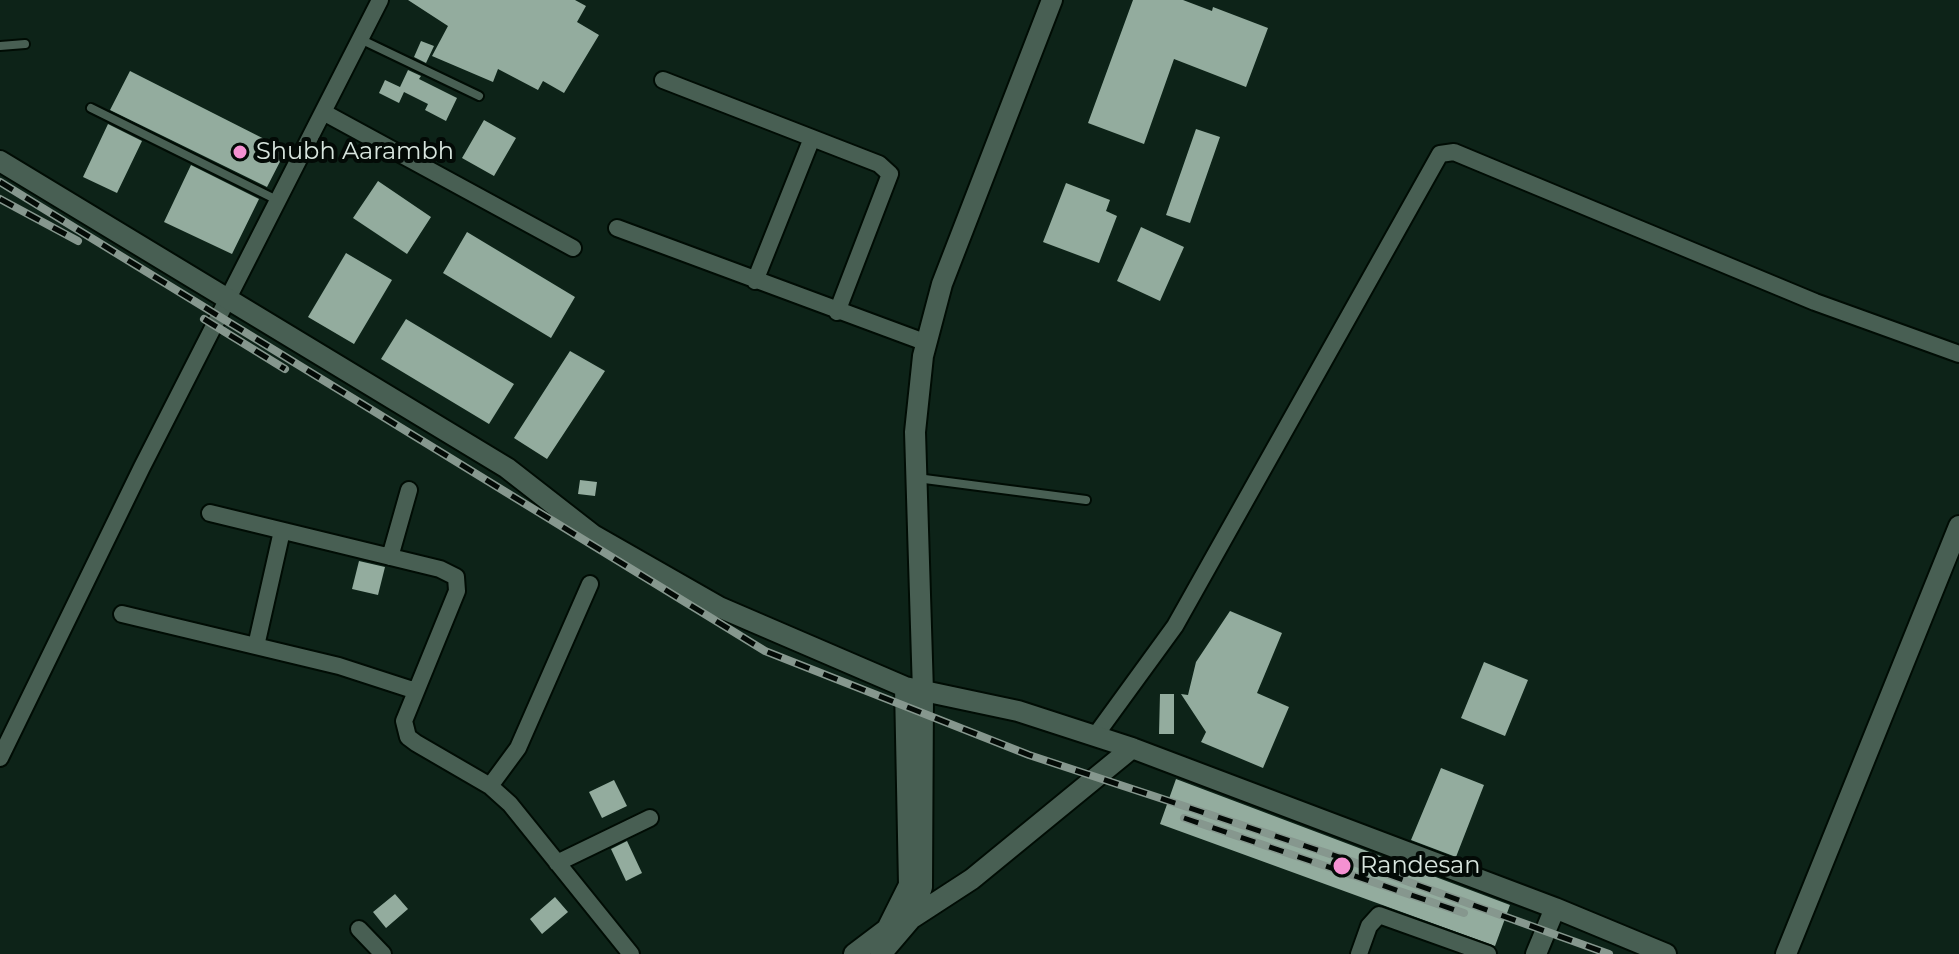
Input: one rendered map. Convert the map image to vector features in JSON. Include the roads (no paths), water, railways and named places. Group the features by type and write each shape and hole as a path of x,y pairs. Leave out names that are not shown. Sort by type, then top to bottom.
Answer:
{"street":[{"path":"0,758 380,0"},
{"path":"887,929 909,885 917,478 915,432 927,343 942,284 1052,0"},
{"path":"663,80 879,164 890,174 837,312"},
{"path":"323,112 573,248"},
{"path":"755,281 812,138"},
{"path":"1095,736 1175,626 1440,154 1454,152 1815,302 1959,354"},
{"path":"0,161 507,468 593,535 719,607 914,690 978,700 1132,748 1555,908 1666,954"},
{"path":"617,228 927,343"},
{"path":"390,557 409,490"},
{"path":"210,513 450,573 459,583 404,721 408,737 490,786 525,821 631,954"},
{"path":"1786,954 1959,526"},
{"path":"256,646 282,531"},
{"path":"490,786 518,748 590,584"},
{"path":"122,614 339,666 416,691"},
{"path":"881,954 910,920 922,887 914,690"},
{"path":"854,954 887,929 910,920 972,879 1132,748"},
{"path":"557,863 650,818"},
{"path":"1536,954 1555,908"},
{"path":"1359,954 1369,926 1379,915 1488,954"},
{"path":"359,929 383,954"}],"lane":[{"path":"360,39 479,96"},
{"path":"0,46 25,44"},
{"path":"91,108 278,200"},
{"path":"917,478 1086,500"}],"railway":[{"path":"0,182 765,651 1029,755 1345,859 1609,954"},
{"path":"0,199 78,241"},
{"path":"204,319 285,369"},
{"path":"1184,818 1464,913"}],"place":[{"name":"Shubh Aarambh","path":"240,152"},
{"name":"Randesan","path":"1342,866"}]}
